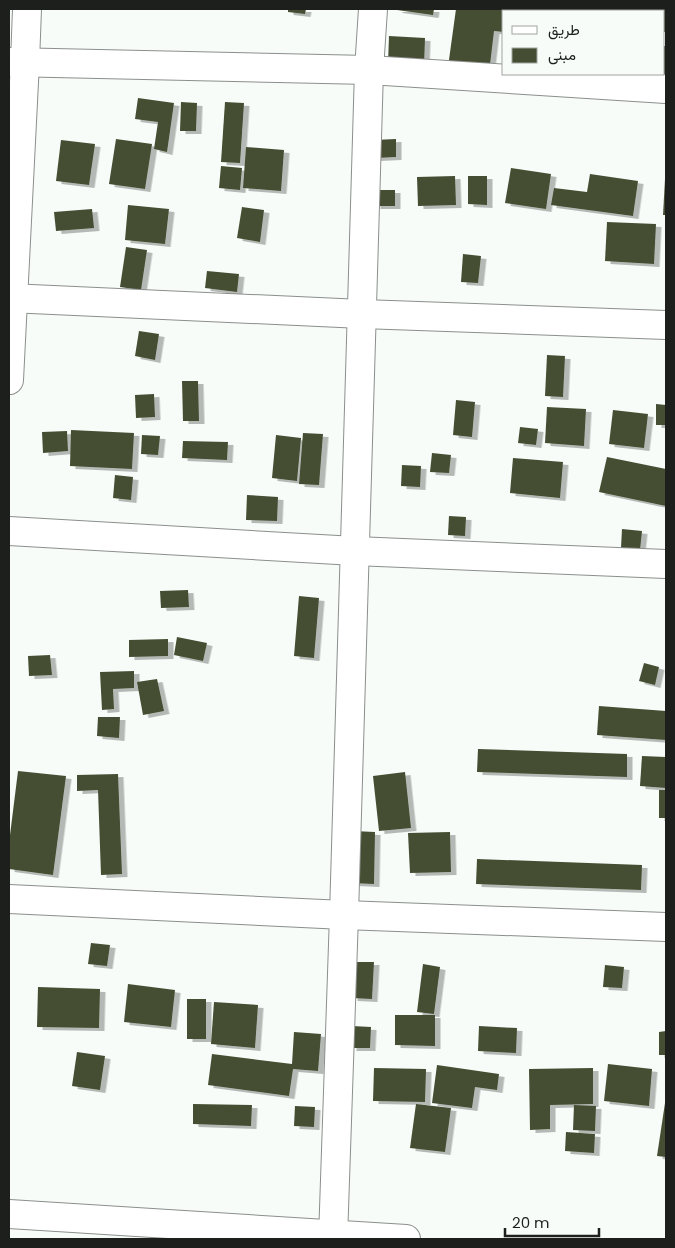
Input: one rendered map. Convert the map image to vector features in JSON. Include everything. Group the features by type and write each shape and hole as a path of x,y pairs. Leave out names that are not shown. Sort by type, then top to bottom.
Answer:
{"street":[{"path":"9,380 17,62 27,9"},
{"path":"333,1237 369,70 373,9"},
{"path":"17,62 369,70 666,89"},
{"path":"11,298 362,314 666,325"},
{"path":"9,531 355,551 666,564"},
{"path":"9,899 344,915 666,927"},
{"path":"9,1214 333,1237 406,1239"}],"building":[{"path":"288,9 306,9 305,14 288,12"},
{"path":"397,9 434,9 433,15"},
{"path":"456,9 563,9 502,10 502,32 494,31 489,73 448,67"},
{"path":"666,9 666,32 665,10 647,10"},
{"path":"389,36 425,38 424,66 388,64"},
{"path":"665,46 666,46 665,75"},
{"path":"138,98 174,103 167,152 154,149 158,122 135,119"},
{"path":"181,102 197,103 196,131 180,131"},
{"path":"225,102 244,103 240,163 221,162"},
{"path":"116,139 152,144 145,189 109,184"},
{"path":"396,139 396,157 375,158 374,140"},
{"path":"61,140 95,144 89,185 56,181"},
{"path":"246,147 284,150 281,191 243,188"},
{"path":"221,166 242,168 240,190 219,188"},
{"path":"511,168 551,174 546,209 505,203"},
{"path":"590,174 638,181 633,216 551,205 554,188 587,192"},
{"path":"455,176 456,205 418,206 417,177"},
{"path":"468,176 487,176 487,205 468,204"},
{"path":"665,179 666,215 663,215"},
{"path":"375,190 395,190 395,206 375,206"},
{"path":"128,205 169,209 165,244 125,240"},
{"path":"242,207 264,210 260,242 237,238"},
{"path":"92,209 94,228 56,231 54,212"},
{"path":"607,222 656,224 654,264 605,261"},
{"path":"126,247 147,250 141,290 120,287"},
{"path":"463,254 481,256 478,283 461,282"},
{"path":"207,271 239,274 237,292 205,288"},
{"path":"139,331 159,334 155,360 135,356"},
{"path":"547,355 565,356 563,397 545,396"},
{"path":"182,381 198,381 199,421 183,421"},
{"path":"154,394 155,417 136,418 135,395"},
{"path":"456,400 475,402 472,437 453,435"},
{"path":"656,404 666,405 666,425 656,425"},
{"path":"547,407 586,409 584,446 545,443"},
{"path":"613,410 648,414 644,448 609,444"},
{"path":"520,427 538,429 536,445 518,443"},
{"path":"71,430 134,433 132,469 70,466"},
{"path":"67,431 68,451 43,453 42,432"},
{"path":"303,433 323,434 319,485 299,484"},
{"path":"142,435 160,436 158,455 141,454"},
{"path":"276,435 301,438 297,481 272,478"},
{"path":"183,441 228,442 227,460 182,458"},
{"path":"432,453 451,455 449,473 430,472"},
{"path":"607,457 666,469 666,506 599,492"},
{"path":"513,458 563,462 560,498 510,493"},
{"path":"402,465 421,466 420,487 401,486"},
{"path":"115,475 133,477 131,500 113,498"},
{"path":"247,495 278,497 277,521 246,520"},
{"path":"449,516 466,517 465,536 448,535"},
{"path":"622,529 642,531 640,550 621,548"},
{"path":"188,590 189,607 161,608 160,591"},
{"path":"299,596 319,598 314,658 294,656"},
{"path":"177,637 207,643 203,661 174,655"},
{"path":"168,639 168,656 129,657 129,640"},
{"path":"50,655 52,675 29,676 28,656"},
{"path":"644,663 659,667 655,685 639,681"},
{"path":"134,671 134,688 113,689 114,709 102,710 100,672"},
{"path":"157,679 164,711 143,715 137,682"},
{"path":"599,706 666,711 666,740 597,735"},
{"path":"98,717 120,717 119,738 97,736"},
{"path":"478,749 627,754 627,777 477,772"},
{"path":"642,756 666,757 666,788 640,786"},
{"path":"18,771 66,776 53,875 9,869 9,843"},
{"path":"405,772 411,828 379,831 373,776"},
{"path":"118,774 122,874 101,875 98,790 77,791 77,775"},
{"path":"659,790 666,790 666,818 659,818"},
{"path":"353,831 375,832 374,884 352,883"},
{"path":"450,832 451,872 410,873 408,833"},
{"path":"477,859 642,865 641,890 476,884"},
{"path":"91,943 110,945 107,966 88,964"},
{"path":"354,962 374,962 372,999 352,998"},
{"path":"423,964 440,967 434,1014 417,1012"},
{"path":"605,965 624,967 622,988 603,987"},
{"path":"128,984 175,990 171,1027 124,1022"},
{"path":"38,987 100,989 99,1028 37,1027"},
{"path":"187,999 206,999 206,1039 187,1039"},
{"path":"214,1002 258,1005 255,1048 211,1044"},
{"path":"395,1015 435,1015 435,1046 395,1045"},
{"path":"352,1026 371,1027 370,1048 351,1048"},
{"path":"479,1026 517,1028 516,1053 478,1051"},
{"path":"666,1031 666,1055 659,1055 659,1032"},
{"path":"294,1032 321,1034 318,1071 293,1069 289,1096 208,1085 212,1054 292,1064"},
{"path":"77,1052 105,1056 100,1090 72,1086"},
{"path":"608,1064 652,1069 649,1106 604,1101"},
{"path":"437,1065 499,1074 497,1090 475,1087 472,1108 432,1103"},
{"path":"374,1068 426,1069 425,1102 373,1101"},
{"path":"593,1068 593,1104 550,1105 550,1129 530,1130 529,1069"},
{"path":"666,1103 666,1157 657,1156"},
{"path":"193,1104 252,1105 251,1126 193,1124"},
{"path":"416,1104 451,1108 445,1152 410,1148"},
{"path":"574,1105 596,1106 595,1131 573,1130"},
{"path":"295,1106 315,1107 314,1127 294,1126"},
{"path":"566,1132 595,1134 594,1153 565,1151"}]}
